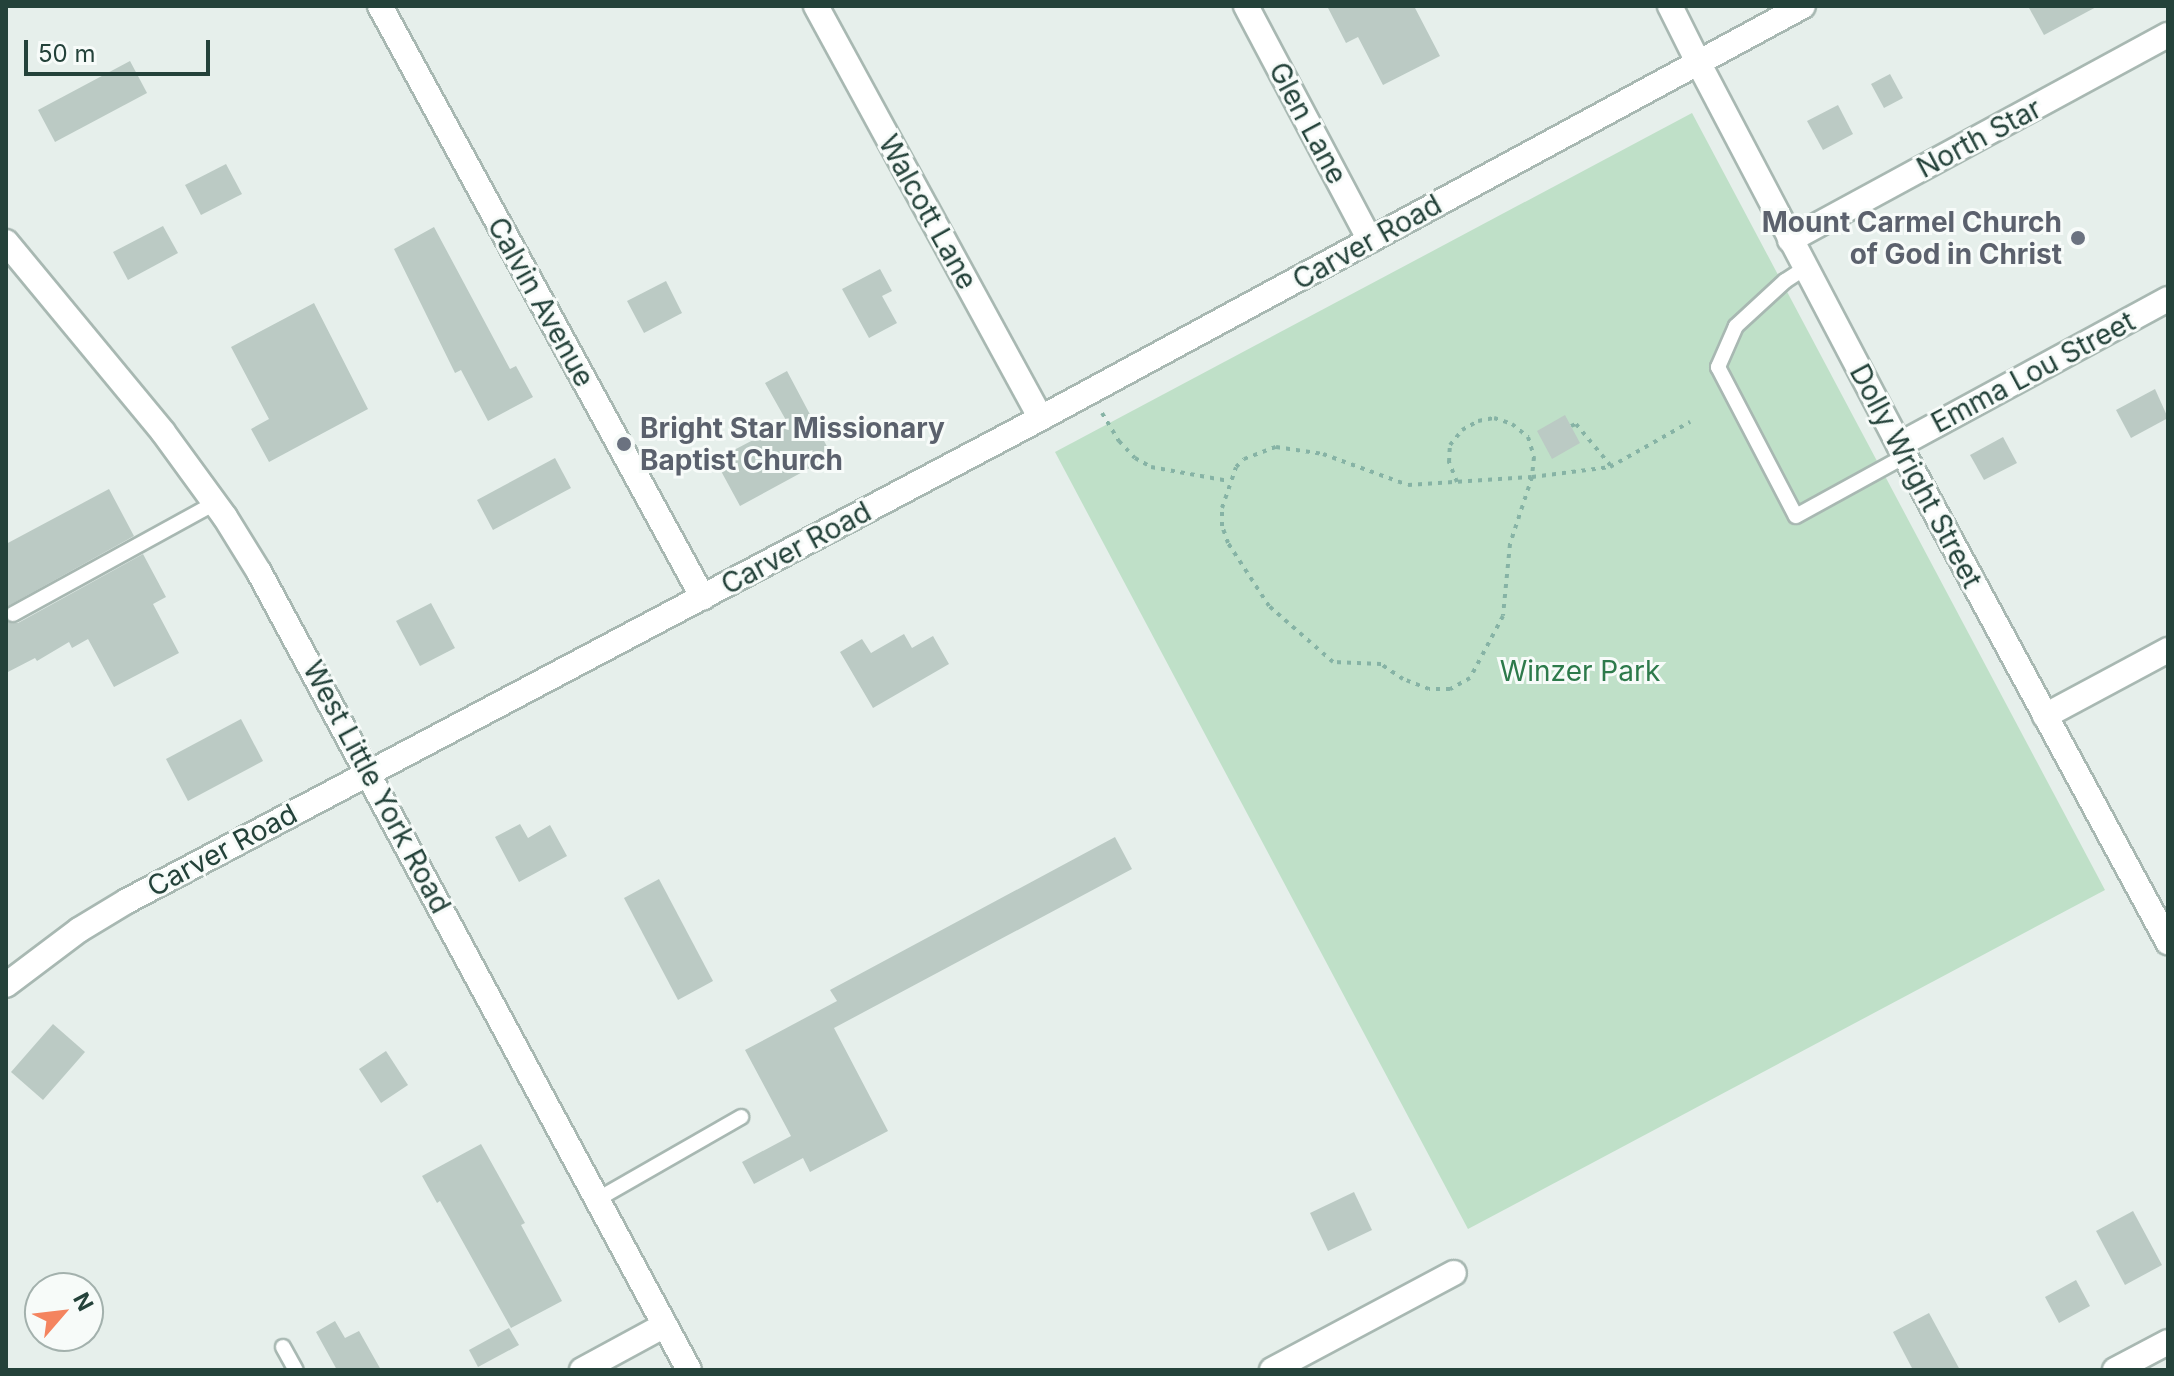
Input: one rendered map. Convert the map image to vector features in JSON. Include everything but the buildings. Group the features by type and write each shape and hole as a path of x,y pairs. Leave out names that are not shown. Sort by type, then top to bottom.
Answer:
{"street":[{"name":"Calvin Avenue","path":"380,6 703,598"},
{"name":"Walcott Lane","path":"816,6 1041,418"},
{"name":"Glen Lane","path":"1246,6 1370,240"},
{"name":"Dolly Wright Street","path":"1670,6 1902,451 2168,942"},
{"name":"Carver Road","path":"6,985 79,930 127,901 1041,418 1803,6"},
{"name":"North Star","path":"1790,240 2168,35"},
{"name":"West Little York Road","path":"6,242 163,432 215,503 259,572 370,771 689,1370"},
{"name":"Emma Lou Street","path":"1902,451 2168,299"},
{"path":"2045,716 2168,650"},
{"path":"1272,1370 1454,1273"},
{"path":"582,1370 665,1325"},
{"path":"2115,1370 2168,1342"}],"lane":[{"path":"1805,268 1785,281 1736,326 1718,367 1796,516 1902,451"},
{"path":"13,614 215,503"},
{"path":"598,1199 741,1117"},
{"path":"283,1347 296,1370"}],"path":[{"path":"1089,392 1119,441 1135,458 1151,467 1229,481"},
{"path":"1457,482 1449,462 1450,445 1462,430 1478,421 1494,418 1512,424 1528,437 1534,457 1532,477 1510,544 1500,625 1470,678 1444,691 1421,687 1381,664 1333,662 1269,606 1245,573 1222,526 1222,508 1229,481 1244,459 1276,447 1323,454 1408,485 1457,482 1532,477 1611,466 1690,422"},
{"path":"1571,426 1576,424 1611,466"}],"green space":[{"name":"Winzer Park","path":"1692,113 2105,890 1468,1229 1055,452"}],"place":[{"name":"Mount Carmel Church of God in Christ","path":"2078,238"},
{"name":"Bright Star Missionary Baptist Church","path":"624,444"}]}
